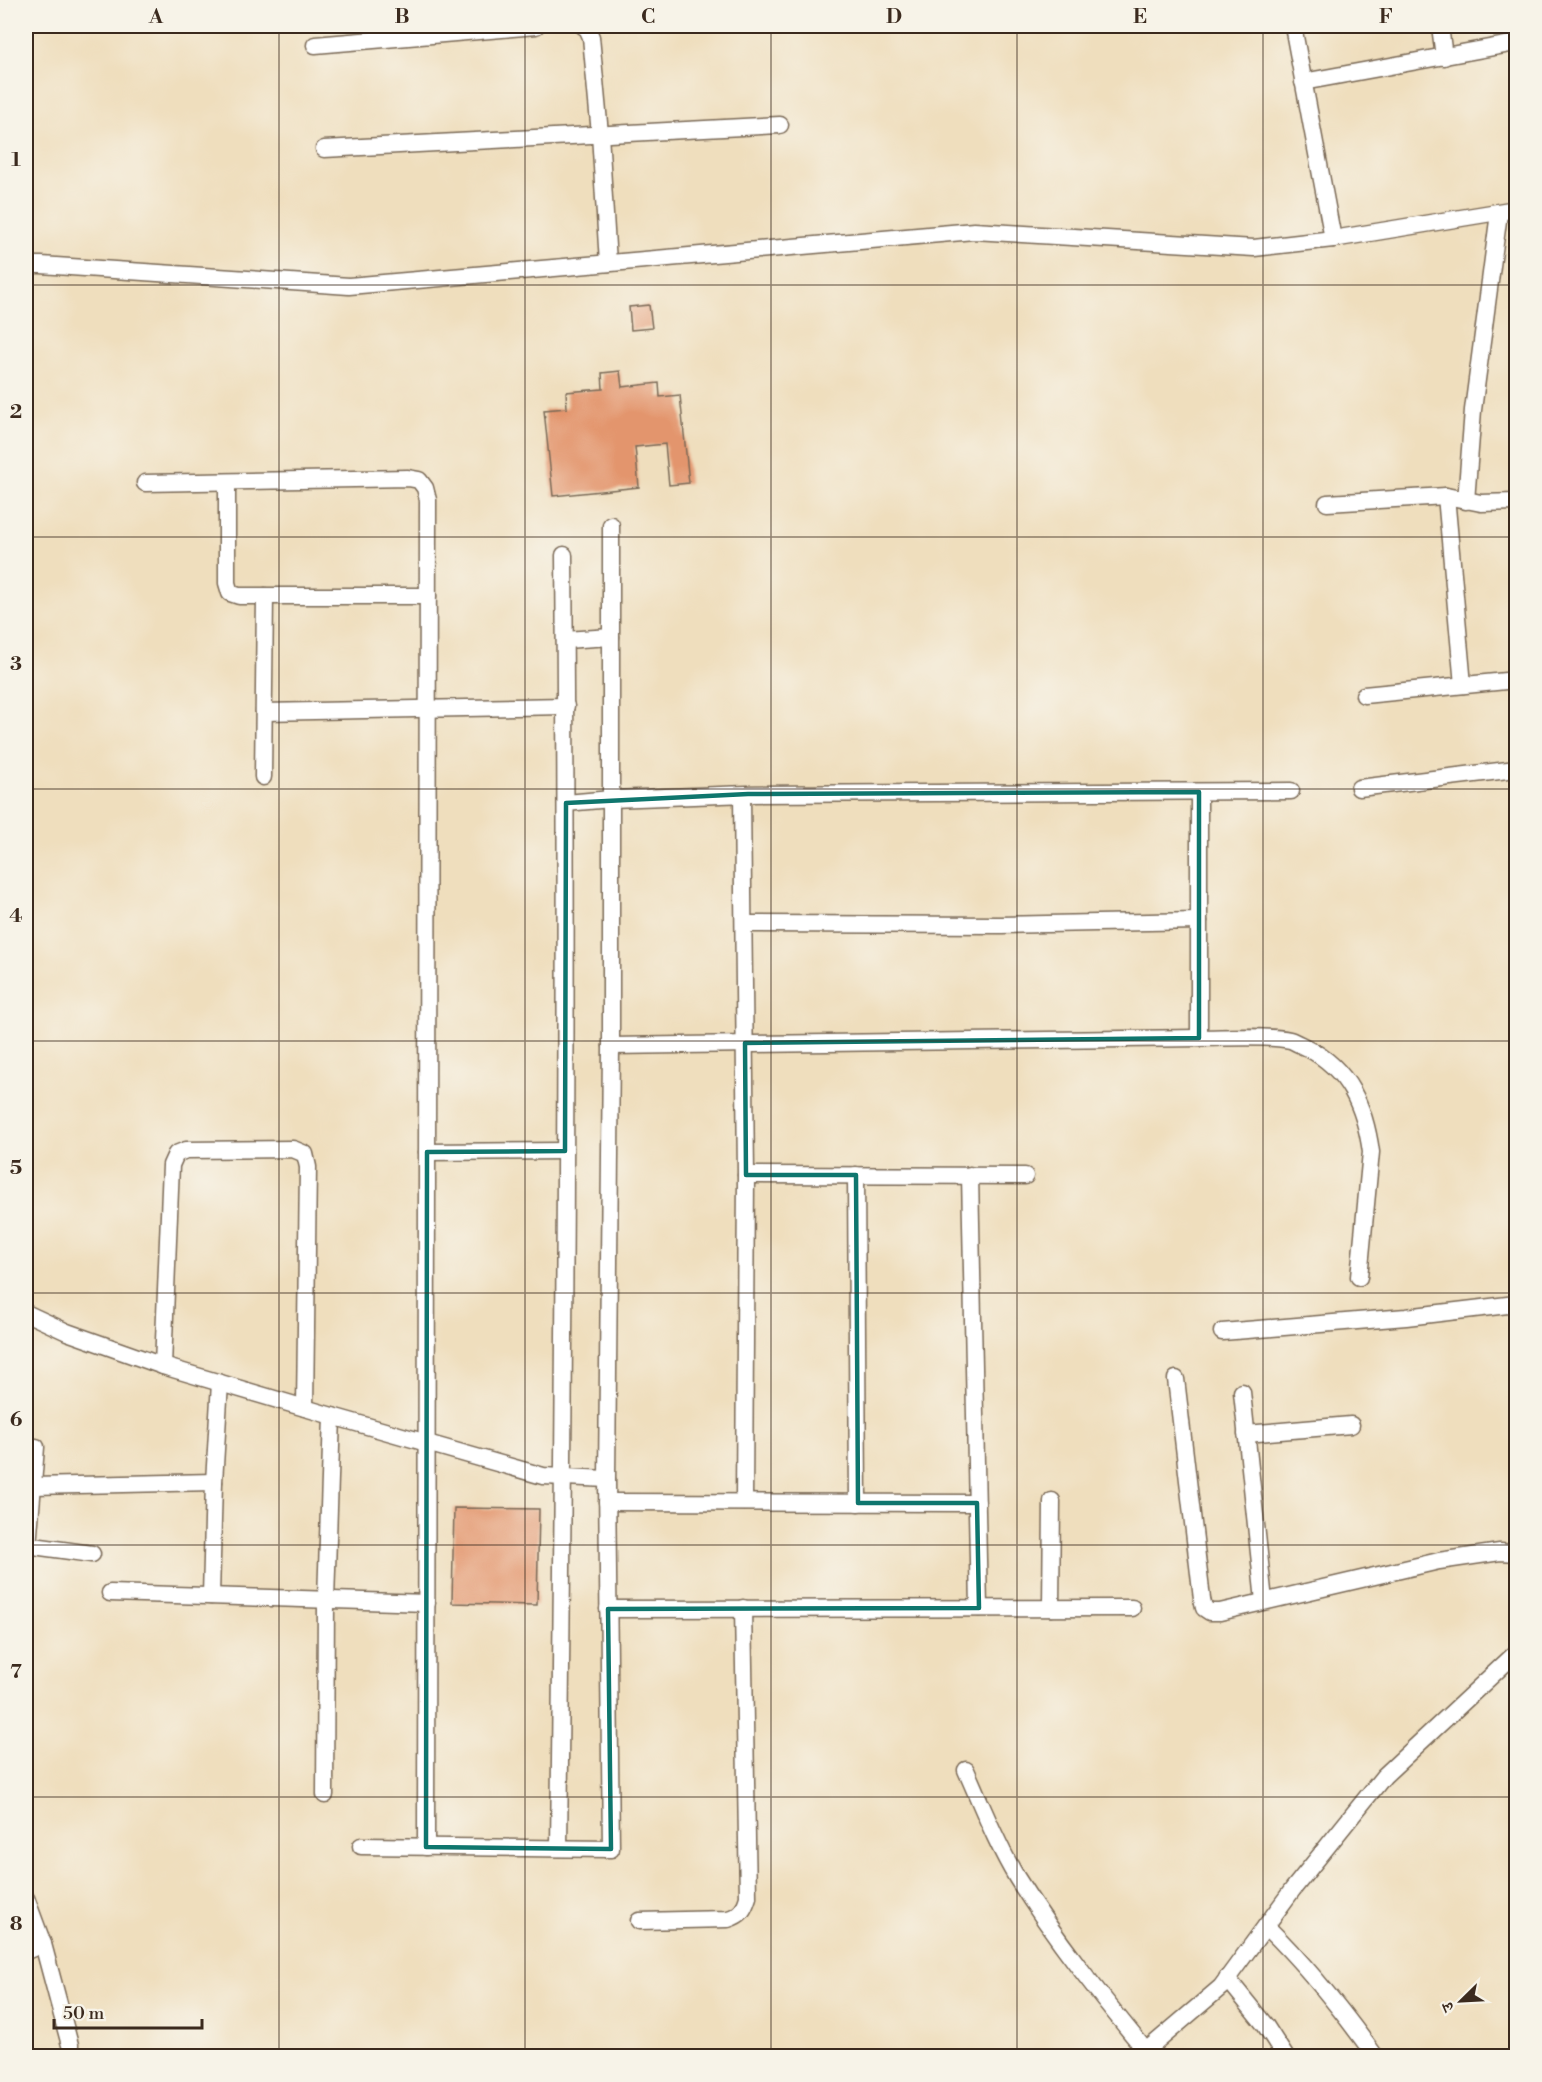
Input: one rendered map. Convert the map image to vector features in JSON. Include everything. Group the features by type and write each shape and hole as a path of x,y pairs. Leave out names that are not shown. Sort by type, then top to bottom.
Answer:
{"street":[{"path":"315,45 536,26"},
{"path":"583,26 587,27 591,37 608,263"},
{"path":"1293,26 1333,239"},
{"path":"1440,26 1444,57"},
{"path":"1303,82 1516,43"},
{"path":"324,149 780,125"},
{"path":"26,265 349,286 974,231 1254,248 1333,239 1516,209"},
{"path":"1466,501 1473,410 1499,213"},
{"path":"146,483 408,478 419,480 425,488 428,500 426,1847"},
{"path":"227,482 227,583 230,592 239,596 428,596"},
{"path":"1446,496 1463,685"},
{"path":"1327,503 1446,496 1480,503 1516,502"},
{"path":"361,1846 611,1849 607,1479 611,1046 611,525"},
{"path":"559,1848 565,1151 564,555"},
{"path":"263,777 265,596"},
{"path":"565,640 611,638"},
{"path":"1364,695 1516,680"},
{"path":"264,712 566,706"},
{"path":"1359,788 1516,769"},
{"path":"566,803 611,799 742,795 1291,791"},
{"path":"1198,1038 1199,792"},
{"path":"742,795 746,1175 744,1502"},
{"path":"744,924 1000,925 1199,921"},
{"path":"611,1046 1047,1042 1198,1038 1292,1041 1319,1054 1338,1069 1362,1110 1369,1133 1371,1152 1359,1277"},
{"path":"163,1366 171,1166 176,1154 186,1150 293,1149 305,1154 308,1167 305,1408"},
{"path":"427,1152 565,1151"},
{"path":"746,1175 1025,1176"},
{"path":"856,1175 858,1503"},
{"path":"970,1175 979,1608"},
{"path":"1222,1332 1406,1317 1516,1304"},
{"path":"26,1313 67,1332 163,1366 332,1416 543,1476 607,1479"},
{"path":"1176,1379 1202,1599 1204,1608 1210,1612 1220,1612 1439,1561 1500,1552 1516,1553"},
{"path":"211,1596 214,1482 220,1383"},
{"path":"1242,1392 1264,1601"},
{"path":"325,1795 326,1600 332,1416"},
{"path":"1246,1434 1351,1425"},
{"path":"36,1447 27,1546 92,1554"},
{"path":"33,1486 214,1482"},
{"path":"1052,1501 1052,1608"},
{"path":"607,1502 977,1503"},
{"path":"110,1593 427,1603"},
{"path":"639,1921 728,1919 739,1916 744,1910 748,1897 743,1608"},
{"path":"608,1609 1132,1608"},
{"path":"966,1770 992,1830 1029,1896 1048,1926 1143,2054 1221,1987 1384,1776 1516,1653"},
{"path":"26,1898 43,1944 70,2045"},
{"path":"1266,1926 1298,1956 1375,2056"},
{"path":"26,1951 43,1944"},
{"path":"1227,1978 1265,2025 1285,2056"}],"highlighted area":[{"path":"1199,792 1199,1038 745,1043 746,1175 856,1175 858,1503 977,1503 979,1608 608,1609 611,1849 426,1847 427,1152 565,1151 566,803 748,794"}],"building":[{"path":"649,305 652,328 631,330 629,307"},
{"path":"620,371 622,387 659,383 660,397 680,395 689,483 669,485 665,444 635,447 639,487 553,496 544,410 567,408 566,392 603,389 602,373"},
{"path":"454,1508 539,1509 537,1605 452,1603"}]}
